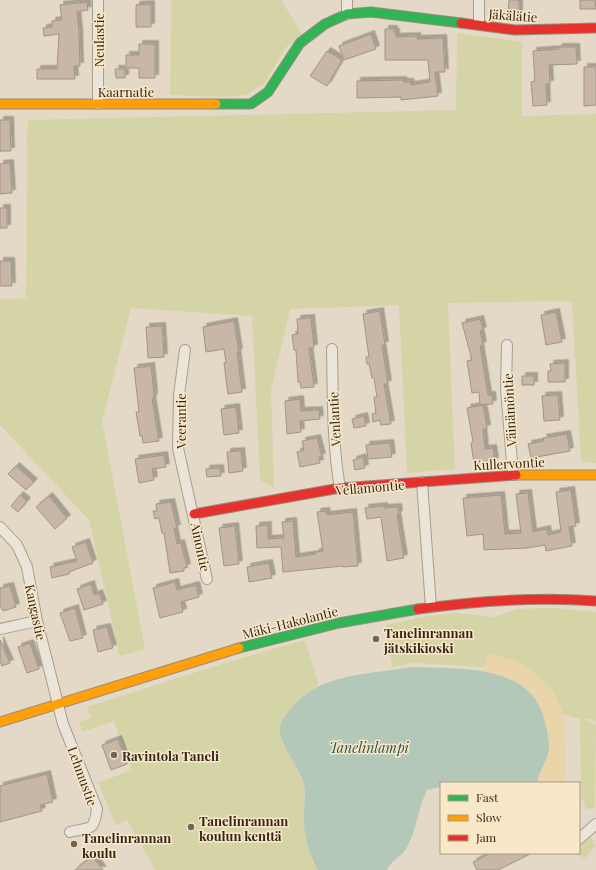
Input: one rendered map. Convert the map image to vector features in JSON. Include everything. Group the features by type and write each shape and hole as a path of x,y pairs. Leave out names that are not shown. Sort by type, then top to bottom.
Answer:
{"street":[{"name":"Neulastie","path":"98,0 98,104"},
{"path":"347,0 347,14"},
{"path":"479,0 479,25"},
{"name":"Jäkälätie","path":"251,104 268,92 300,42 325,24 347,14 371,12 515,30 596,28"},
{"name":"Kaarnatie","path":"0,104 251,104"},
{"name":"Väinämöntie","path":"507,345 506,388 513,474"},
{"name":"Venlantie","path":"332,349 333,412 337,469 340,488"},
{"name":"Veerantie","path":"185,350 179,395 178,448 194,514"},
{"name":"Kullervontie","path":"422,482 513,474 596,475"},
{"name":"Vellamontie","path":"194,514 340,488 422,482 431,607"},
{"name":"Ainontie","path":"194,514 208,579"},
{"name":"Kangastie","path":"0,527 17,544 27,566 37,621 58,704"},
{"name":"Mäki-Hakolantie","path":"0,722 269,639 321,627 431,607 489,600 543,598 596,601"},
{"path":"0,629 37,621"},
{"name":"Lehmustie","path":"58,704 63,724 96,810 95,824 92,827 70,832"},
{"path":"580,838 596,824"}],"green space":[{"path":"171,0 281,0 302,34 285,48 265,83 246,95 225,97 170,95"},
{"path":"457,33 522,42 522,116 596,114 596,463 581,461 572,301 448,303 455,469 407,473 399,305 290,309 271,390 274,488 260,480 252,316 131,308 102,421 145,649 120,656 89,520 0,425 0,299 26,298 26,138 28,120 456,110"},
{"path":"552,608 596,612 596,723 589,719 584,719 596,725 595,808 586,809 581,796 580,719 563,714 553,690 535,673 516,661 489,653 484,667 413,663 392,667 386,625 428,616 456,613 494,617 517,609"},
{"path":"305,640 319,685 295,702 294,760 304,786 304,825 312,861 318,870 155,870 127,820 116,825 98,783 132,770 114,721 82,732 79,722 91,718 87,707 228,662"},
{"path":"589,835 596,846 583,860 578,854 580,854 580,844"}],"sand":[{"path":"489,653 516,661 535,673 553,690 563,714 566,752 566,782 537,782 545,760 483,670"}],"water":[{"name":"Tanelinlampi","path":"411,667 466,669 504,677 520,685 533,696 542,712 547,729 549,751 539,774 538,782 440,782 440,787 427,790 407,847 387,870 318,870 310,854 305,836 304,785 302,778 283,741 280,726 284,717 289,711 301,698 314,689 329,682 361,674"}],"building":[{"path":"509,0 519,0 519,14 508,14"},
{"path":"580,0 595,0 596,9 580,9"},
{"path":"87,2 88,10 77,12 80,66 74,66 75,79 37,79 37,69 57,69 59,34 44,36 43,28 52,27 52,21 62,20 60,5"},
{"path":"151,4 151,27 136,27 136,5"},
{"path":"385,29 394,29 394,32 396,32 396,37 417,36 417,39 443,38 445,72 435,72 438,96 401,100 401,97 357,98 357,81 403,80 404,82 410,82 411,85 430,82 428,60 385,60"},
{"path":"371,34 376,49 344,60 339,46"},
{"path":"139,44 155,44 155,78 139,78 139,68 126,68 126,55 139,55"},
{"path":"559,47 576,47 577,64 549,65 550,84 546,84 547,105 533,106 531,82 535,81 533,51 559,49"},
{"path":"327,51 342,60 327,86 310,76"},
{"path":"584,67 596,67 596,105 584,106"},
{"path":"115,69 125,69 125,78 116,78"},
{"path":"0,120 10,120 11,151 0,151"},
{"path":"10,163 12,193 0,194 0,164"},
{"path":"0,208 7,208 7,228 0,228"},
{"path":"0,261 11,261 12,286 0,286"},
{"path":"380,311 385,345 382,345 388,384 384,384 391,424 381,425 380,420 373,422 372,414 376,413 374,397 377,397 374,378 372,378 369,364 367,364 366,357 369,357 363,314"},
{"path":"556,312 562,342 546,345 541,315"},
{"path":"311,318 314,348 309,348 314,387 301,388 300,382 298,382 296,350 294,350 292,335 298,334 297,319"},
{"path":"480,319 483,330 480,331 483,345 480,346 488,395 492,395 493,404 480,405 479,392 472,393 467,361 472,360 462,323"},
{"path":"234,321 239,352 237,352 242,392 228,394 224,363 226,363 224,349 206,352 203,327"},
{"path":"162,326 164,357 148,358 146,327"},
{"path":"565,363 565,382 548,382 548,371 551,371 550,364"},
{"path":"151,366 154,394 152,399 159,441 143,443 142,436 140,436 136,412 139,412 134,368"},
{"path":"522,376 534,376 534,385 522,385"},
{"path":"558,395 560,420 544,421 542,396"},
{"path":"300,399 301,411 319,410 320,419 300,421 301,432 287,434 285,401"},
{"path":"483,405 487,428 483,429 485,449 493,448 495,461 474,464 471,443 473,442 467,408"},
{"path":"236,407 239,433 224,435 221,409"},
{"path":"364,416 366,426 354,428 352,419"},
{"path":"567,434 570,451 531,458 528,444 544,441 543,438"},
{"path":"317,438 322,457 319,457 320,463 300,467 297,452 304,450 302,441"},
{"path":"390,443 392,457 368,459 366,445"},
{"path":"241,451 243,471 229,473 227,452"},
{"path":"164,455 166,467 152,469 154,480 139,483 135,459"},
{"path":"363,457 365,468 355,470 353,460"},
{"path":"16,466 34,482 26,490 8,474"},
{"path":"220,468 221,476 207,477 206,469"},
{"path":"571,490 576,526 569,527 572,546 546,551 545,545 527,548 484,550 483,534 467,536 463,498 501,495 505,534 521,533 516,494 528,493 533,532 547,529 548,535 561,532 556,492"},
{"path":"20,495 27,501 18,512 11,506"},
{"path":"49,496 67,518 55,529 36,507"},
{"path":"171,502 177,528 174,528 177,544 181,543 187,567 184,568 184,571 170,573 164,533 162,533 159,518 155,519 153,511 157,511 156,504"},
{"path":"384,506 384,508 398,507 399,514 397,515 404,558 387,561 381,517 367,519 365,508"},
{"path":"326,511 327,515 353,512 358,566 283,572 281,547 257,548 256,526 268,525 268,539 284,538 282,522 293,521 296,557 316,554 316,552 323,551 317,512"},
{"path":"235,526 239,564 224,566 219,528"},
{"path":"86,542 93,563 69,572 69,574 52,578 50,567 77,561 72,547"},
{"path":"269,563 272,578 249,582 247,567"},
{"path":"175,582 177,590 196,585 199,597 181,602 183,612 160,618 153,588"},
{"path":"91,584 94,595 99,593 103,604 84,610 77,589"},
{"path":"10,586 16,607 3,611 0,606 0,588"},
{"path":"75,608 83,638 70,641 60,613"},
{"path":"107,627 113,648 98,652 93,630"},
{"path":"0,640 10,663 2,666 0,661"},
{"path":"30,643 39,669 27,673 18,647"},
{"name":"Ravintola Taneli","path":"118,739 127,764 111,770 102,745"},
{"path":"47,774 53,802 40,805 42,811 0,822 0,786"},
{"path":"489,854 530,854 498,870 477,870 473,862"},
{"path":"92,856 103,870 75,870"}],"traffic: fast":[{"path":"216,104 251,104 268,92 300,43 325,24 347,14 371,12 461,23"},
{"path":"239,648 339,623 418,609"}],"traffic: slow":[{"path":"0,104 216,104"},
{"path":"516,475 596,475"},
{"path":"0,722 239,648"}],"traffic: jam":[{"path":"461,23 515,30 596,28"},
{"path":"194,514 340,488 516,475"},
{"path":"418,609 529,599 596,601"}],"place":[{"name":"Tanelinrannan jätskikioski","path":"376,639"},
{"name":"Ravintola Taneli","path":"114,755"},
{"name":"Tanelinrannan koulun kenttä","path":"191,827"},
{"name":"Tanelinrannan koulu","path":"74,844"}]}
